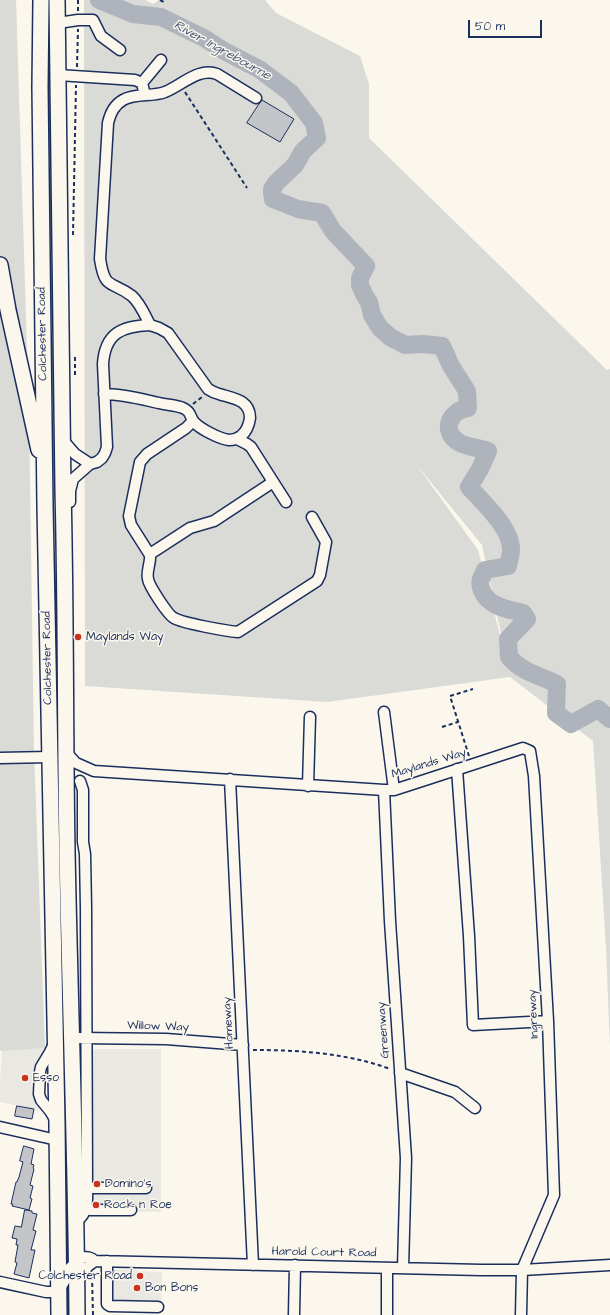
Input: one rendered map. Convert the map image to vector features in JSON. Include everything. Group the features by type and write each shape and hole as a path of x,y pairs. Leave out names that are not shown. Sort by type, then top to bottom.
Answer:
{"highway":[{"name":"Colchester Road","path":"41,0 40,87 45,506 56,1040 59,1315"},
{"path":"58,23 70,1"},
{"name":"Colchester Road","path":"58,23 62,439 69,756 67,804 78,1038 74,1088 77,1315"},
{"path":"0,265 8,310 31,416 45,472"}],"street":[{"path":"58,23 78,20 93,20 102,36 120,50"},
{"path":"142,83 161,60"},
{"path":"150,325 139,305 132,296 110,285 102,272 100,259 108,123 110,113 122,100 132,97 154,95 166,91 201,73 211,72 217,74 256,98"},
{"path":"58,75 135,80 142,83"},
{"path":"142,83 145,95"},
{"path":"64,562 70,519 71,485 73,479 90,464 97,462 102,458 106,452 107,447 104,394 104,355 108,342 115,334 134,326 150,325 168,333 208,389 216,393 234,397 247,407 250,415 249,422 244,433 237,439 231,440 213,434 193,421 191,414 182,408 120,395 104,394"},
{"path":"193,421 186,428 143,458 139,466 129,516 129,521 150,554 148,573 150,585 171,616 180,620 238,632 319,579 326,542 325,537 312,517"},
{"path":"62,439 75,454 90,464"},
{"path":"237,439 251,447 286,502"},
{"path":"150,554 190,528 214,521 273,482"},
{"name":"Greenway","path":"384,712 389,790 390,921 406,1158 403,1268"},
{"path":"308,786 310,718"},
{"name":"Maylands Way","path":"69,756 79,765 94,770 308,786 389,790 522,748 530,751"},
{"name":"Ingreway","path":"522,1270 554,1195 548,1021 534,776 530,751"},
{"name":"Colchester Road","path":"69,756 81,780 83,790 87,986 78,1038 88,1093 87,1207"},
{"path":"0,758 49,757"},
{"path":"457,769 469,936 473,1025 548,1021"},
{"path":"67,804 81,780 85,775 94,770"},
{"name":"Homeway","path":"230,779 253,1265"},
{"name":"Willow Way","path":"78,1038 166,1039 243,1047"},
{"path":"400,1073 455,1092 474,1108"},
{"path":"0,1127 57,1140"},
{"path":"87,1188 146,1188"},
{"path":"76,1222 84,1215 87,1207 90,1210 131,1210"},
{"name":"Harold Court Road","path":"77,1262 81,1257 95,1261 522,1270 610,1265"},
{"path":"77,1282 88,1266 95,1261"},
{"path":"107,1261 107,1304 110,1306 158,1307"},
{"path":"0,1282 46,1292 58,1292 66,1280 66,1272 77,1262"},
{"path":"294,1315 295,1266"},
{"path":"387,1268 387,1315"},
{"path":"521,1315 522,1270"}],"path":[{"path":"160,0 164,2"},
{"path":"70,1 78,20 73,242"},
{"path":"180,84 247,188"},
{"path":"74,354 75,382"},
{"path":"186,410 203,396 208,389"},
{"path":"472,764 450,696 473,689"},
{"path":"442,727 458,722"},
{"path":"243,1047 318,1053 356,1058 400,1073"},
{"path":"91,1273 93,1315"}],"shaded area":[{"path":"0,0 16,0 29,413 34,751 45,1048 2,1051 0,1050"},
{"path":"84,0 145,0 153,4 159,0 265,0 276,13 360,56 369,84 369,138 607,370 610,369 610,1047 606,948 593,741 510,677 327,702 85,686","holes":["416,464 482,545 507,662 478,550"]},
{"path":"45,1048 44,1111 0,1102 2,1051"},
{"path":"91,1049 161,1049 161,1212 91,1211"},
{"path":"110,1269 162,1272 161,1304 110,1302"}],"building":[{"path":"262,100 294,119 280,142 247,123"},
{"path":"17,1106 34,1109 32,1119 15,1116"},
{"path":"24,1146 34,1149 31,1164 34,1165 34,1169 30,1185 33,1186 30,1198 32,1199 29,1210 12,1206 13,1204 11,1204 16,1182 23,1162 20,1161"},
{"path":"25,1210 32,1211 32,1213 37,1214 33,1230 36,1231 31,1250 35,1250 29,1278 14,1274 17,1263 15,1262 18,1245 16,1245 17,1239 12,1238 15,1226 21,1227"}],"waterway":[{"name":"River Ingrebourne","path":"99,0 133,14 161,17 204,38 224,51 259,69 291,93 314,123 317,138 303,151 295,165 276,183 272,189 273,199 298,209 322,213 333,231 366,266 360,278 360,285 369,302 372,315 380,328 390,337 405,345 423,344 442,346 451,366 467,391 468,408 456,413 452,418 449,423 450,434 460,443 488,451 480,469 469,487 496,516 507,533 510,542 511,552 508,566 485,570 481,578 480,585 489,601 505,608 523,613 527,619 508,639 509,657 520,667 557,684 556,713 571,724 598,709 610,719"}],"place":[{"name":"Maylands Way","path":"78,637"},
{"name":"Esso","path":"25,1078"},
{"name":"Domino's","path":"97,1184"},
{"name":"Rock n Roe","path":"96,1205"},
{"name":"Colchester Road","path":"140,1276"},
{"name":"Bon Bons","path":"137,1288"}]}
